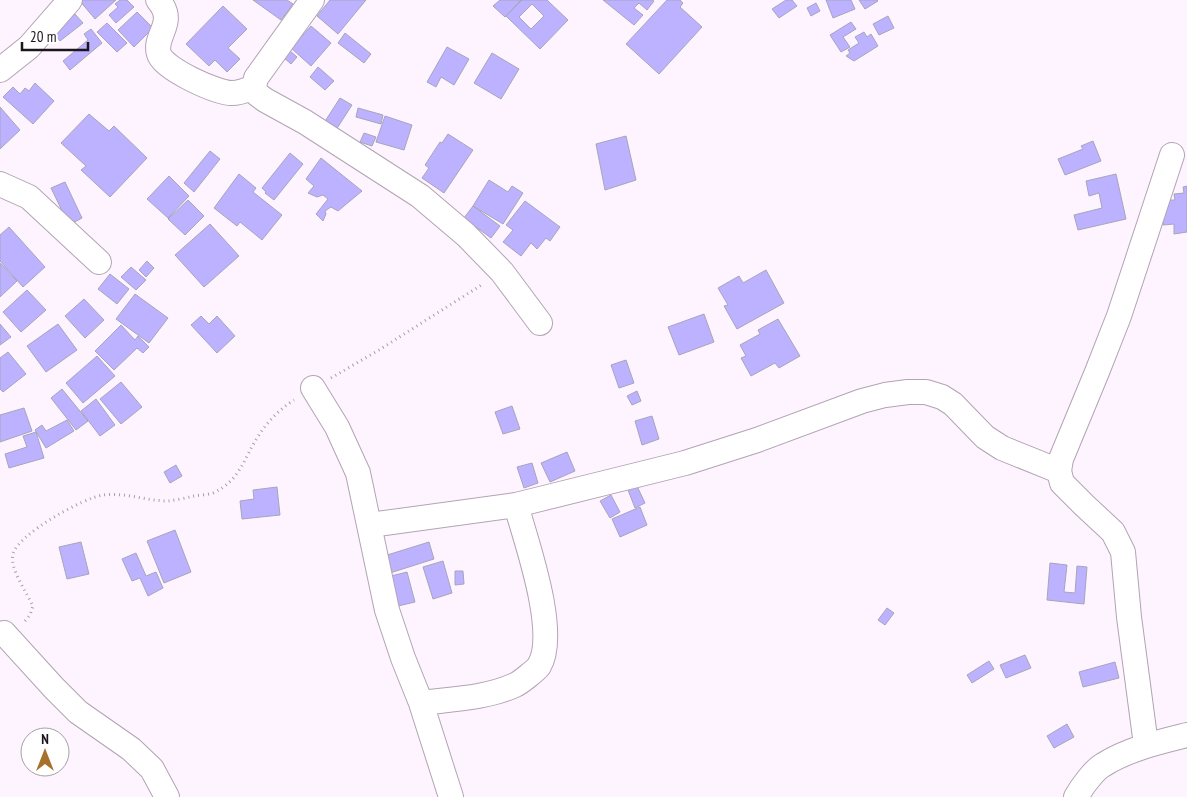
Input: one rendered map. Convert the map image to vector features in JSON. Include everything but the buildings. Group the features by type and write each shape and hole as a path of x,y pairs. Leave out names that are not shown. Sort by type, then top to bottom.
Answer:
{"street":[{"path":"0,70 28,47 70,0"},
{"path":"158,0 166,14 166,27 158,52 161,60 199,83 215,90 231,93 254,87"},
{"path":"312,0 256,78 254,87 257,94 305,122 420,196 466,235 502,272 540,323"},
{"path":"1146,745 1131,636 1123,552 1113,532 1062,483 1059,471 1061,459 1119,316 1172,155"},
{"path":"0,184 29,198 99,262"},
{"path":"313,388 337,427 358,473 388,610 403,658 421,703 451,797"},
{"path":"370,525 516,506 685,463 757,440 862,401 908,392 926,392 942,396 953,404 985,437 1002,448 1059,471"},
{"path":"421,703 492,693 517,685 539,666 545,647 545,621 539,590 516,506"},
{"path":"4,633 78,712 131,749 152,769 167,797"},
{"path":"1076,797 1102,765 1146,745 1187,735"}],"path":[{"path":"4,633 24,622 30,615 33,606 17,576 12,562 13,553 32,532 76,504 103,495 125,495 167,501 211,493 228,484 239,472 259,434 273,416 288,404 379,350 502,272"}]}
